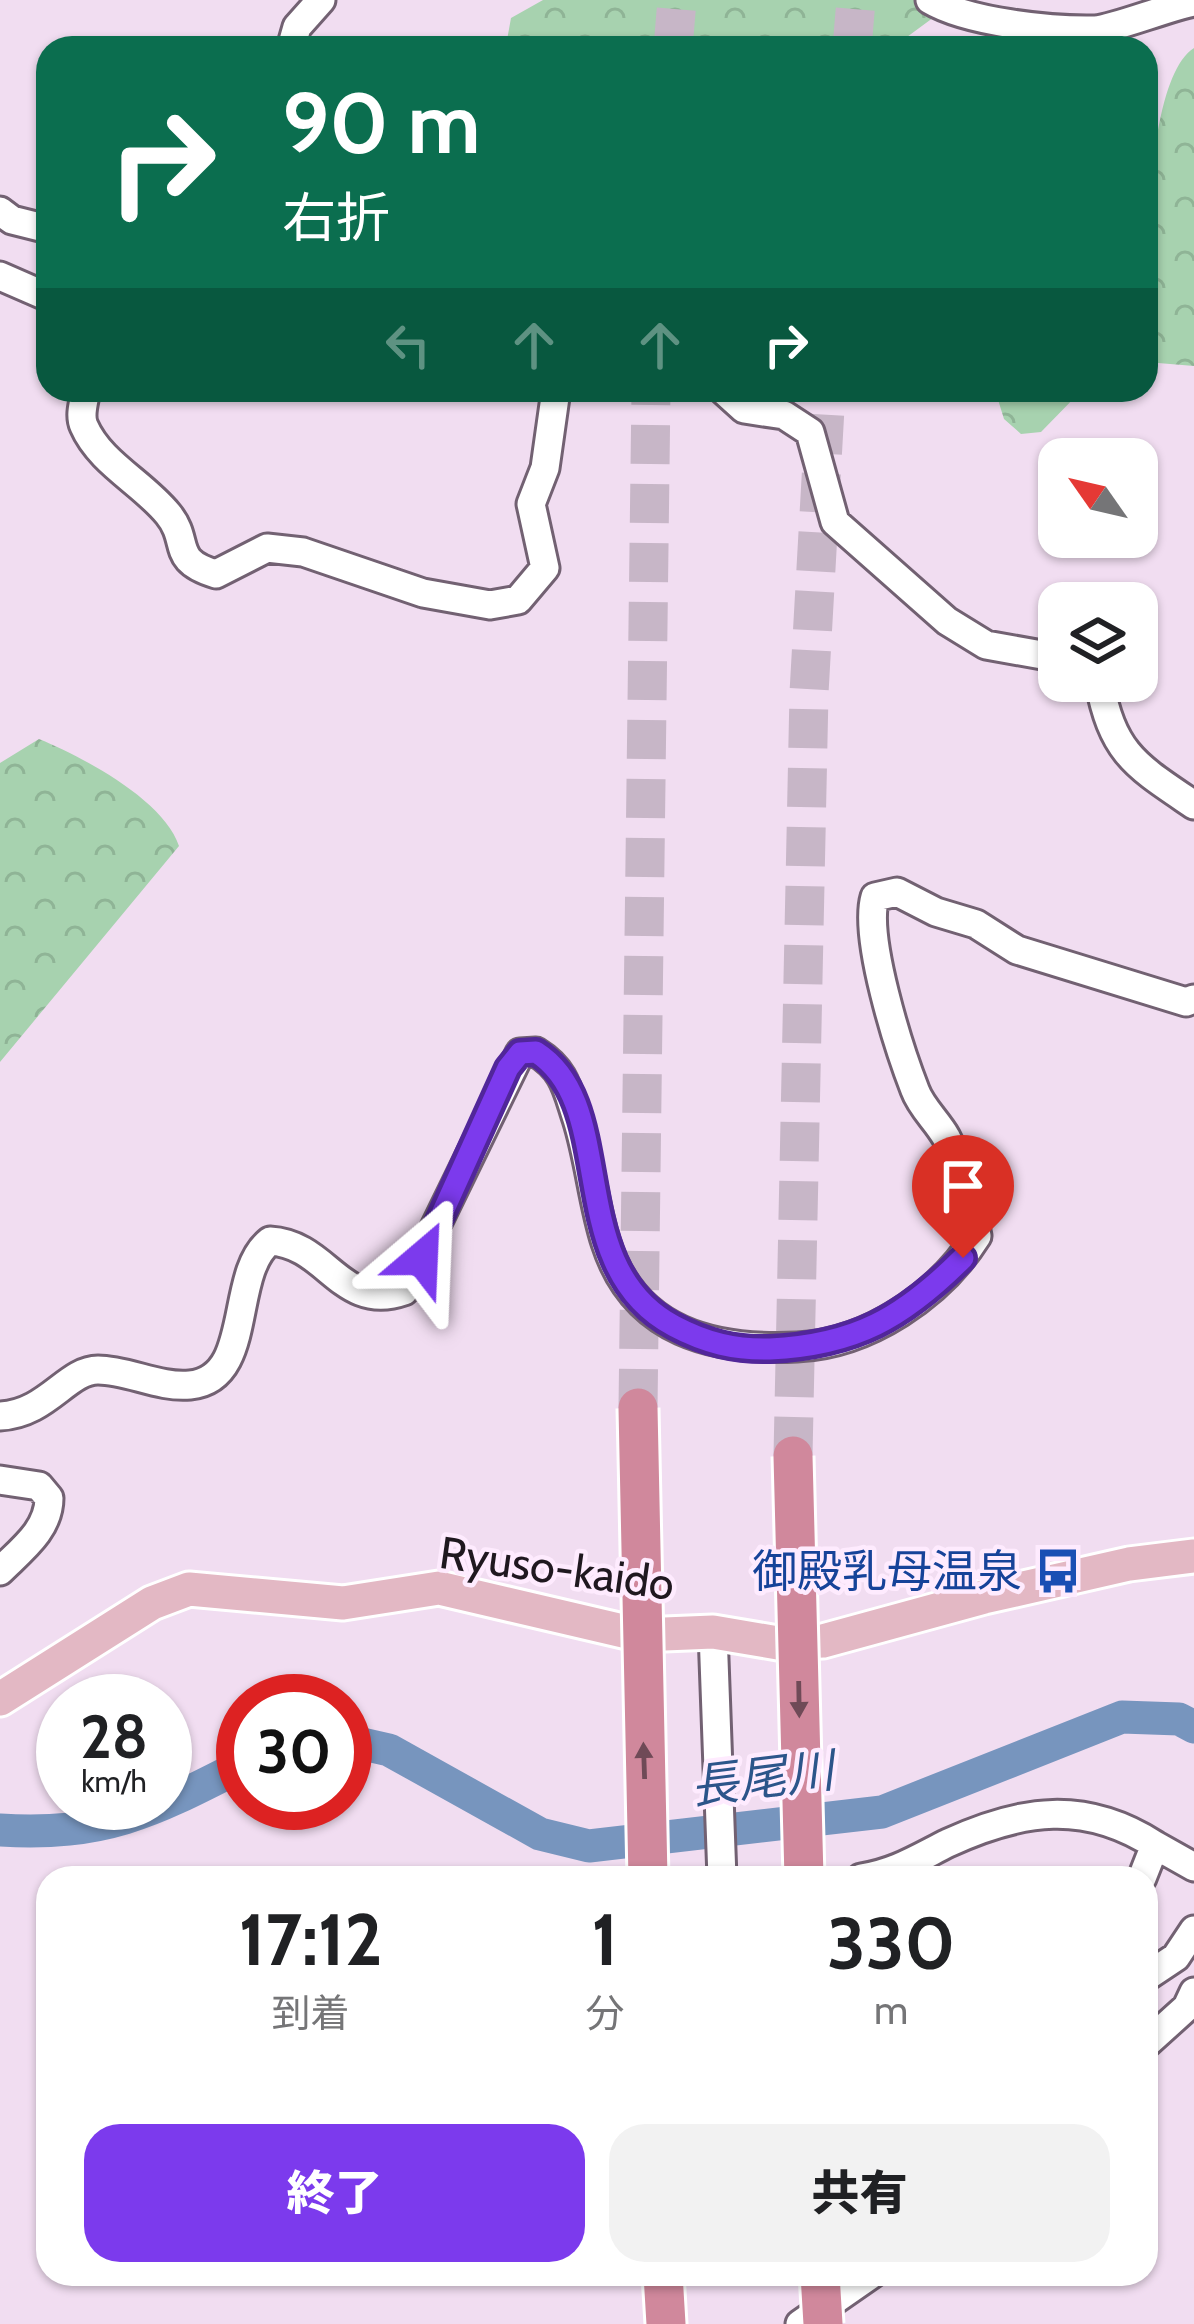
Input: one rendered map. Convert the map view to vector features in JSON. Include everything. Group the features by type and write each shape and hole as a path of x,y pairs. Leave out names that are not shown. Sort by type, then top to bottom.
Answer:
{"highway":[{"path":"638,1408 648,1866"},
{"path":"793,1456 804,1866"},
{"path":"664,2286 666,2324"},
{"path":"821,2286 823,2324"}],"main road":[{"name":"Ryuso-kaido","path":"0,1699 152,1603 189,1589 343,1604 439,1588 640,1635 713,1632 778,1643 823,1641 1005,1592 1194,1556"}],"street":[{"path":"294,36 321,0"},
{"path":"930,0 978,17 1099,30 1147,12 1194,2"},
{"path":"0,211 36,225"},
{"path":"0,275 36,292"},
{"path":"84,402 81,420 92,443 172,517 182,553 193,567 216,574 267,548 303,552 423,593 490,605 518,601 544,568 530,504 545,468 554,402"},
{"path":"737,402 745,409 784,415 810,432 835,522 947,621 986,645 1038,654"},
{"path":"1105,702 1117,745 1130,761 1194,805"},
{"path":"0,1416 49,1403 75,1377 96,1370 186,1386 208,1382 225,1364 241,1314 248,1267 270,1241 299,1249 359,1295 381,1299 404,1291 520,1053 536,1052 566,1079 592,1167 605,1240 631,1294 677,1328 737,1350 826,1346 925,1296 977,1236 971,1203 946,1137 916,1094 883,976 871,911 875,897 884,890 897,892 976,924 1034,957 1186,1002 1194,999"},
{"path":"0,1480 39,1486 49,1498 40,1529 0,1570"},
{"path":"713,1632 722,1866"},
{"path":"905,1866 952,1841 1045,1813 1089,1813 1122,1823 1194,1867"},
{"path":"1149,1866 1159,1848"},
{"path":"1158,1969 1176,1957 1194,1930"},
{"path":"1158,2033 1186,2007 1194,1992"},
{"path":"800,2324 855,2286"}],"green space":[{"path":"543,0 948,0 945,9 908,36 508,36 511,18"},
{"path":"1194,48 1194,366 1158,363 1158,135 1177,69"},
{"path":"999,402 1070,402 1041,432 1021,434 1004,419"},
{"path":"39,739 99,769 140,797 157,812 179,846 0,1062 0,763"}],"waterway":[{"name":"長尾川","path":"372,1746 389,1750 540,1834 589,1846 882,1812 1122,1717 1179,1719 1194,1727"},
{"name":"長尾川","path":"0,1830 99,1824 154,1808 216,1778"}],"tunnel":[{"path":"674,36 677,0"},
{"path":"853,36 856,0"},
{"path":"638,1408 651,402"},
{"path":"793,1456 809,693 825,402"}],"place":[{"name":"御殿乳母温泉","path":"1058,1571"}],"route":[{"path":"422,1258 508,1068 520,1053 536,1052 566,1079 615,1266 631,1294 661,1319 693,1336 737,1350 826,1346 872,1327 925,1296 963,1258"}]}
